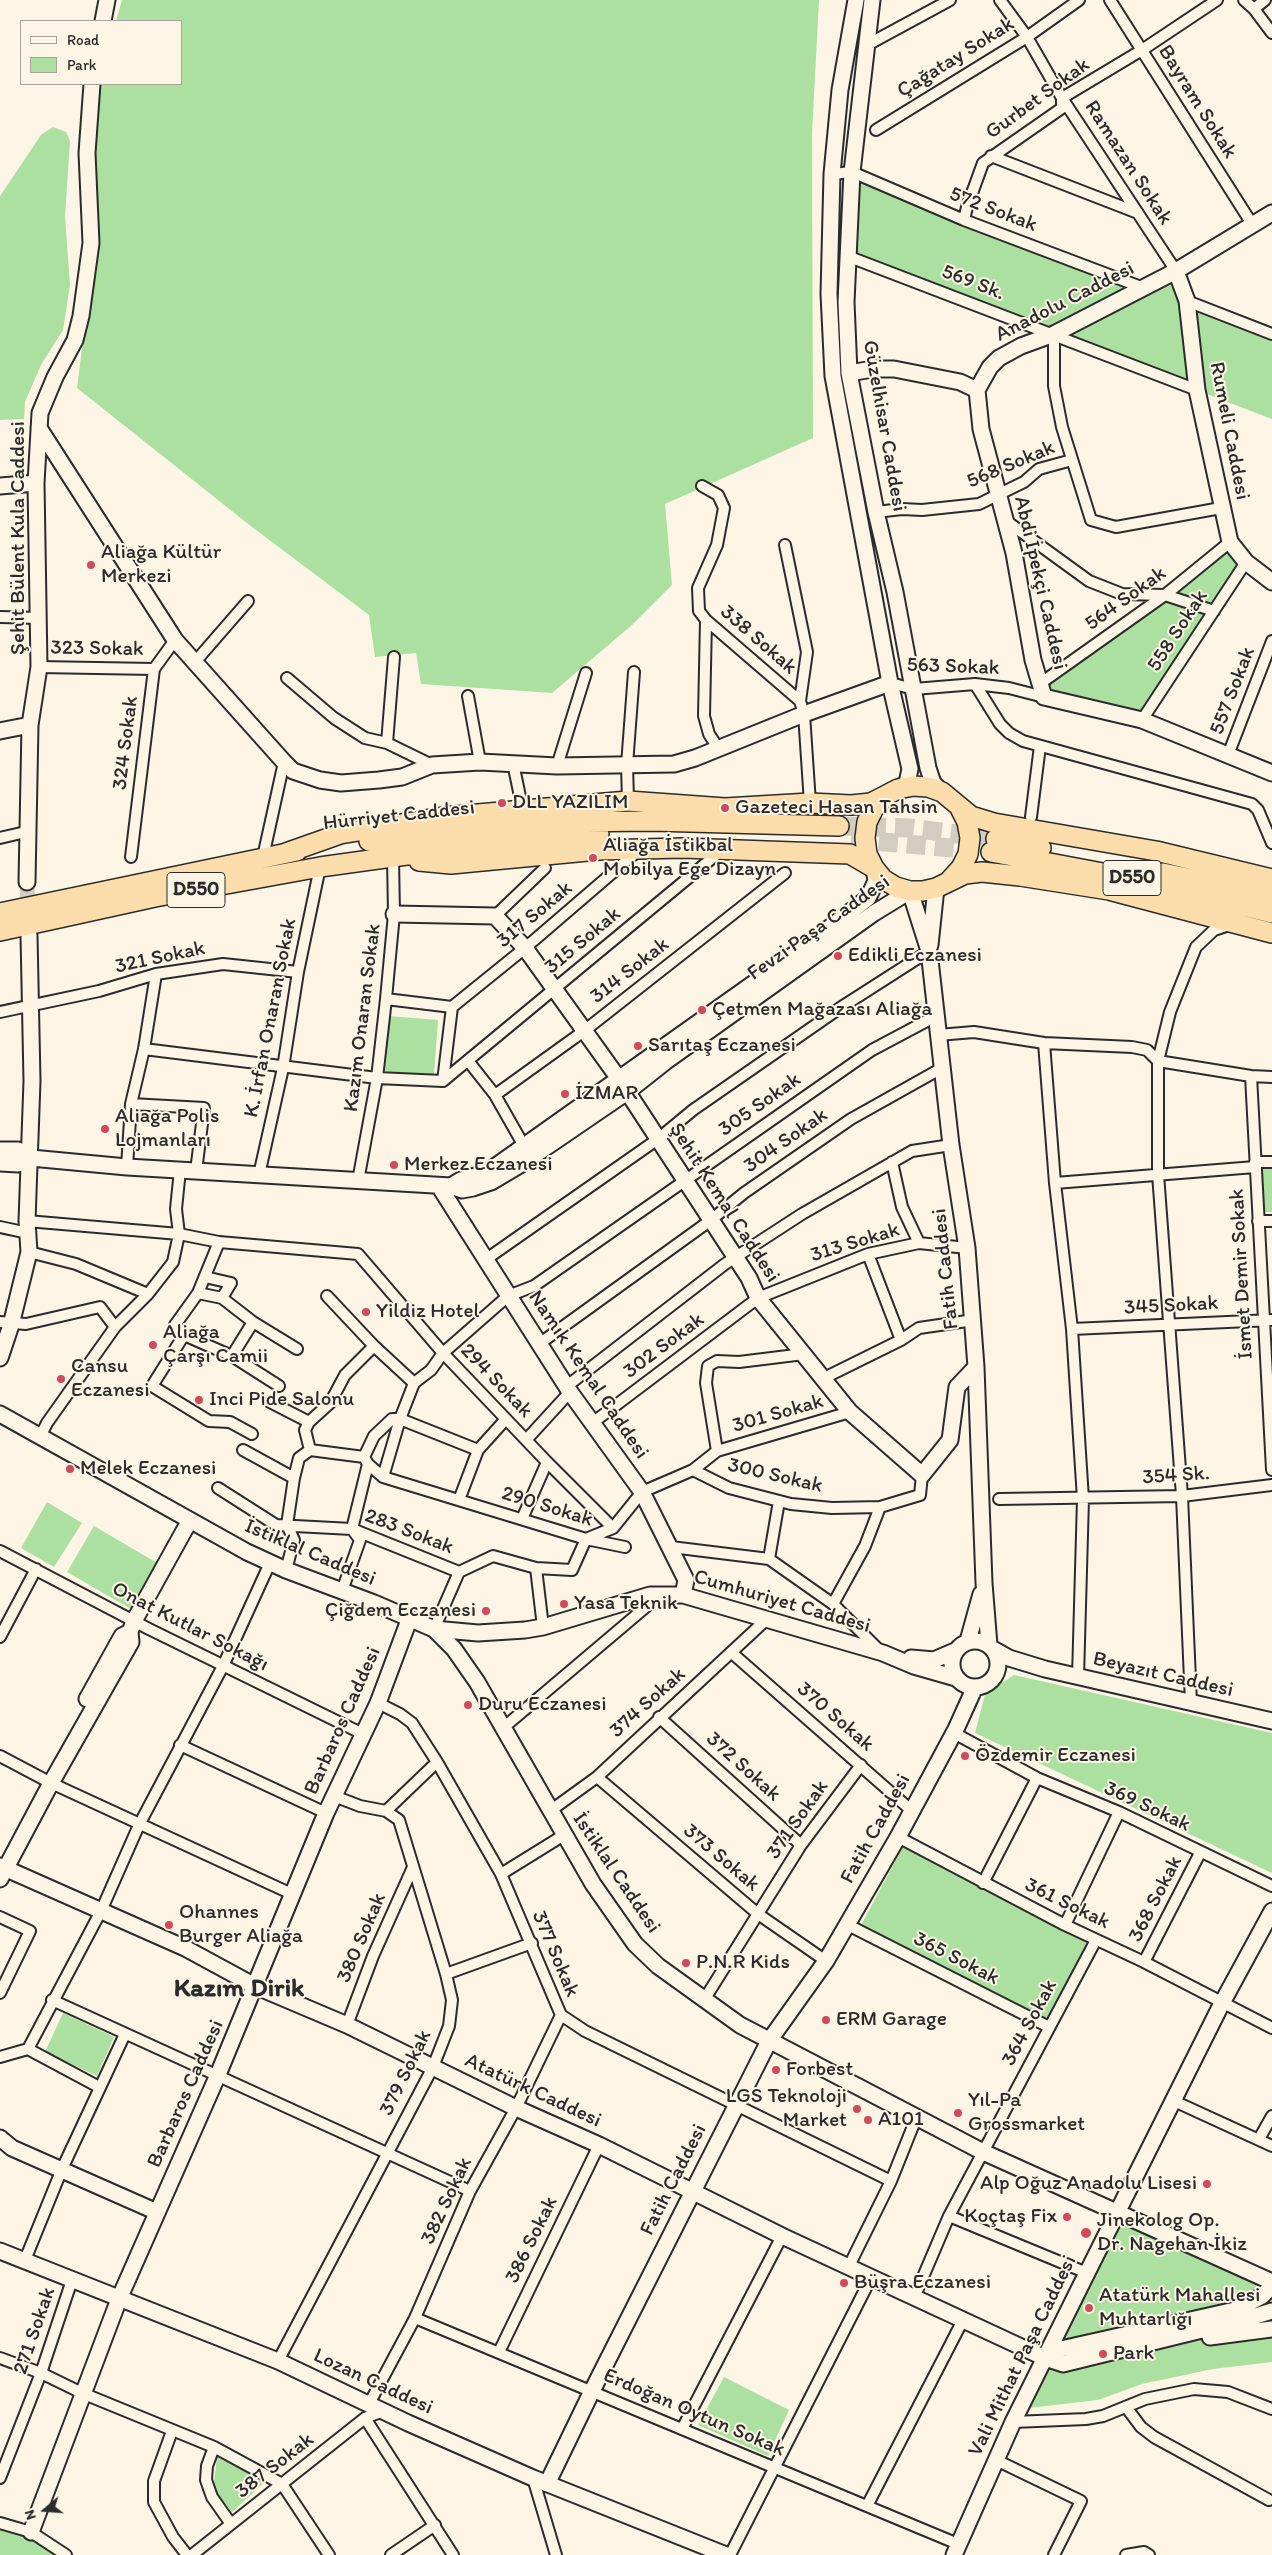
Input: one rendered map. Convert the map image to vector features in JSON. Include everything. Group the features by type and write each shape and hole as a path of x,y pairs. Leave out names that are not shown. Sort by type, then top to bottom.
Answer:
{"highway":[{"path":"286,853 340,834 443,817 628,801 725,808 810,804 851,805 871,803 891,793 920,786 942,792 971,816 994,824 1156,850 1272,879"},
{"path":"874,868 867,854 865,838 867,822 874,808 891,793"},
{"path":"943,884 961,868 968,854 970,838 967,822 960,808"},
{"name":"Hürriyet Caddesi","path":"0,913 263,857 325,846 565,822 652,821 838,832 632,832 566,835 495,843 320,867 155,897 0,931"},
{"name":"D550","path":"1272,896 993,846 1272,913"},
{"path":"393,858 451,864 598,850 640,849 850,854 874,868 890,883 910,891 943,884 965,874 982,872 1109,890 1272,933"}],"street":[{"path":"103,20 107,0"},
{"name":"Güzelhisar Caddesi","path":"856,0 840,90 832,174 829,294 832,376 890,683 910,769 907,783 891,793"},
{"name":"Güzelhisar Caddesi","path":"872,0 852,172 847,256 846,319 848,373 876,512 895,592 928,768 933,783 942,792"},
{"path":"868,45 950,0"},
{"name":"Ramazan Sokak","path":"1000,0 1027,37 1062,98 1176,271"},
{"name":"Çağatay Sokak","path":"876,130 1027,37 1079,0"},
{"name":"Bayram Sokak","path":"1110,0 1252,224"},
{"name":"Gurbet Sokak","path":"964,220 983,162 1062,108 1062,98 1142,50 1217,0"},
{"path":"1244,0 1254,9 1272,34"},
{"path":"1254,9 1265,0"},
{"name":"Şehit Bülent Kula Caddesi","path":"27,882 30,831 30,725 40,667 36,483 40,413 55,377 75,340 81,316 91,243 87,152 92,85"},
{"path":"991,156 1138,213"},
{"name":"572 Sokak","path":"832,174 852,172 964,220 1141,287"},
{"name":"Anadolu Caddesi","path":"976,390 990,366 999,358 1021,346 1054,334 1141,287 1176,271 1272,213"},
{"name":"569 Sk.","path":"847,256 1197,390"},
{"name":"Rumeli Caddesi","path":"1176,271 1187,300 1197,390 1230,542 1246,562 1272,582"},
{"path":"1187,300 1272,334"},
{"path":"1054,334 1054,386 1072,460 1091,520 1116,527 1222,508"},
{"path":"848,373 873,369 894,369 960,382 976,390"},
{"name":"Abdi İpekçi Caddesi","path":"976,390 982,429 1014,553 1033,660 1042,690 1142,720 1272,774"},
{"path":"39,428 176,640 293,771 320,780 341,783 402,777 432,765 480,762 556,766 674,764 718,748 802,708 890,683"},
{"name":"568 Sokak","path":"876,512 902,509 922,510 980,504 1024,482 1039,470 1072,460"},
{"path":"0,486 36,483"},
{"name":"338 Sokak","path":"702,486 718,495 724,508 724,519 714,552 698,588 699,610 706,620 802,708"},
{"path":"1005,520 1089,582 1122,594 1165,595 1214,611"},
{"name":"564 Sokak","path":"1042,690 1230,542"},
{"path":"785,545 808,652 802,708 810,804"},
{"name":"558 Sokak","path":"1142,720 1246,562"},
{"path":"194,662 248,601"},
{"path":"0,617 40,618"},
{"path":"706,620 704,716 709,734 718,748"},
{"name":"324 Sokak","path":"131,857 154,669 176,640"},
{"name":"557 Sokak","path":"1228,755 1272,641"},
{"path":"388,743 394,657"},
{"name":"323 Sokak","path":"40,667 154,669"},
{"path":"628,801 627,765 634,672"},
{"path":"556,766 586,673"},
{"path":"287,678 334,718 365,738 388,743 432,765"},
{"name":"563 Sokak","path":"890,683 914,689 974,684 1042,690"},
{"path":"974,684 1009,733 1040,746 1252,804 1258,810 1272,843"},
{"path":"468,696 480,762"},
{"path":"0,731 30,725"},
{"path":"1031,817 1040,746"},
{"path":"263,857 284,762"},
{"path":"513,763 522,811"},
{"path":"0,838 30,831"},
{"name":"317 Sokak","path":"452,1006 526,948 640,849"},
{"name":"315 Sokak","path":"443,1081 723,850"},
{"name":"Kazım Onaran Sokak","path":"358,1181 377,1078 386,999 394,914 393,858"},
{"name":"K. İrfan Onaran Sokak","path":"258,1175 283,1068 298,972 320,867"},
{"path":"394,914 495,916 545,868"},
{"name":"Fevzi Paşa Caddesi","path":"445,1186 486,1173 806,946 861,904 870,893 876,881 874,868"},
{"name":"314 Sokak","path":"495,1095 584,1031 785,873"},
{"name":"Fatih Caddesi","path":"929,951 943,884"},
{"name":"Fevzi Paşa Caddesi","path":"0,1150 18,1150 31,1158 127,1167 445,1186 462,1190 491,1182 523,1163 627,1092 665,1062 874,913 910,891"},
{"name":"Fatih Caddesi","path":"910,891 929,951 951,1145 967,1248 974,1320 984,1583 991,1647 998,1660 998,1668 990,1682"},
{"name":"Şehit Kemal Caddesi","path":"495,916 526,948 619,1079 749,1278 758,1298 850,1412 922,1475"},
{"path":"1191,1703 1182,1496 1158,1174 1158,1061 1170,1012 1196,947 1214,930 1235,923"},
{"path":"0,1358 6,1323 29,1252 31,1005 29,935"},
{"path":"485,1260 658,1139 717,1093 840,1008 929,951"},
{"name":"321 Sokak","path":"0,1012 99,991 156,974 224,964 298,972"},
{"path":"127,1167 131,1104 144,1048 156,974"},
{"path":"144,1048 283,1068 377,1078 443,1081 452,1006 386,999"},
{"name":"305 Sokak","path":"508,1296 534,1286 872,1050 936,1016"},
{"path":"938,1035 974,1032 1044,1043 1132,1046 1147,1050 1158,1061 1251,1076 1272,1077"},
{"path":"1044,1043 1056,1183 1072,1329 1083,1499 1078,1677"},
{"path":"468,1062 495,1095 524,1146"},
{"name":"304 Sokak","path":"539,1344 711,1220 744,1193 851,1119 942,1068"},
{"name":"İsmet Demir Sokak","path":"1251,1076 1258,1221 1268,1320 1272,1470"},
{"path":"131,1104 204,1108 196,1172"},
{"path":"526,1440 568,1389 725,1264 802,1214 912,1151 951,1145"},
{"name":"Fevzi Paşa Caddesi","path":"0,1163 18,1164 31,1158"},
{"path":"892,1162 902,1206 919,1243"},
{"path":"1056,1183 1272,1162"},
{"path":"40,1437 47,1423 115,1327 148,1294 173,1262 179,1234 176,1210 180,1170"},
{"name":"Namık Kemal Caddesi","path":"445,1186 485,1260 508,1296 591,1424 642,1492 686,1580 683,1595"},
{"path":"1258,1221 1272,1221"},
{"path":"0,1227 179,1234 219,1242 198,1294 175,1325 184,1335 232,1356 279,1386"},
{"name":"294 Sokak","path":"219,1242 358,1254 444,1354 546,1462 612,1528"},
{"name":"313 Sokak","path":"758,1298 868,1254 919,1243 967,1248"},
{"path":"29,1252 76,1264 148,1294"},
{"path":"868,1254 901,1340"},
{"path":"205,1277 231,1283 222,1298"},
{"path":"198,1294 222,1298 253,1322 297,1349"},
{"path":"327,1296 374,1346 414,1383"},
{"path":"286,1570 294,1540 287,1525 299,1458 310,1450 366,1460 383,1477 400,1418 414,1383 431,1370 444,1354 508,1296"},
{"name":"302 Sokak","path":"591,1424 758,1298"},
{"path":"6,1323 26,1324 100,1307 115,1327"},
{"path":"822,1379 901,1340 919,1328 974,1320"},
{"name":"345 Sokak","path":"1072,1329 1268,1320"},
{"path":"232,1356 253,1322"},
{"path":"184,1335 152,1386 209,1421 230,1422 252,1434"},
{"path":"310,1450 305,1430 309,1422 330,1403 345,1375 374,1346"},
{"path":"586,1539 612,1528 642,1492 693,1470 718,1451 706,1383 708,1366 717,1361 739,1362 804,1354"},
{"path":"922,1475 950,1440 957,1387 976,1367"},
{"path":"270,1402 309,1422"},
{"name":"301 Sokak","path":"718,1451 850,1412"},
{"name":"İstiklal Caddesi","path":"0,1414 270,1563 434,1629 454,1649 477,1682 564,1836 603,1900 635,1944 658,1966 740,2025 983,2152 1239,2268 1258,2272 1270,2284"},
{"path":"342,1591 360,1540 352,1528 366,1460 374,1436 392,1419 400,1418 478,1450"},
{"path":"459,1500 478,1450 506,1419"},
{"path":"243,1450 294,1478"},
{"path":"522,1519 546,1462"},
{"name":"300 Sokak","path":"693,1470 730,1488 779,1500 832,1508 880,1506 920,1495 922,1475"},
{"name":"290 Sokak","path":"383,1477 586,1539 625,1547"},
{"name":"354 Sk.","path":"999,1499 1182,1496 1272,1485"},
{"name":"283 Sokak","path":"218,1488 276,1525 352,1528 459,1572 492,1556 536,1568 572,1570 586,1539"},
{"path":"769,1559 779,1500"},
{"path":"833,1604 864,1546 880,1506"},
{"path":"1,1870 122,1636 132,1626 190,1520"},
{"path":"671,1547 769,1559 833,1604 883,1653"},
{"name":"Onat Kutlar Sokağı","path":"0,1551 36,1569 132,1626 224,1666 363,1734"},
{"path":"28,2049 52,2000 101,1911 139,1824 224,1666 270,1563"},
{"path":"536,1568 543,1627"},
{"path":"0,1637 36,1569"},
{"path":"434,1629 459,1572"},
{"name":"Fatih Caddesi","path":"968,1641 984,1583"},
{"name":"Cumhuriyet Caddesi","path":"434,1629 478,1633 543,1627 650,1595 683,1595 768,1618 883,1653 966,1684"},
{"path":"503,1728 660,1595"},
{"name":"374 Sokak","path":"550,1811 596,1777 768,1618"},
{"name":"Barbaros Caddesi","path":"30,2532 119,2299 217,2077 294,1896 326,1814 378,1703 409,1620"},
{"path":"955,1651 968,1641 982,1642 1009,1658 1045,1669"},
{"name":"Fatih Caddesi","path":"955,1651 951,1666 966,1684"},
{"name":"Cumhuriyet Caddesi","path":"883,1653 934,1660 955,1651"},
{"name":"370 Sokak","path":"732,1653 912,1811"},
{"path":"966,1684 990,1682 1002,1672 1014,1668 1045,1669"},
{"name":"Beyazıt Caddesi","path":"1045,1669 1272,1721"},
{"name":"Fatih Caddesi","path":"547,2484 592,2390 769,2040 826,1961 898,1837 954,1733 966,1684"},
{"name":"Fatih Caddesi","path":"944,1749 966,1684"},
{"name":"377 Sokak","path":"378,1703 400,1714 412,1723 437,1762 501,1874 532,1943 561,2016 585,2032 891,2182"},
{"name":"372 Sokak","path":"659,1717 801,1845"},
{"name":"369 Sokak","path":"954,1733 1037,1778 1119,1812 1200,1853 1272,1886"},
{"path":"180,1746 326,1814"},
{"path":"0,1756 47,1781 294,1896"},
{"path":"334,1796 360,1806 386,1811 437,1762"},
{"name":"371 Sokak","path":"704,2000 801,1845 861,1765"},
{"name":"373 Sokak","path":"596,1777 758,1914 826,1961"},
{"path":"983,1883 1037,1778"},
{"name":"379 Sokak","path":"278,2361 433,2067 449,2026 452,2000 446,1974 399,1820 386,1811"},
{"path":"1065,1925 1119,1812"},
{"path":"501,1874 564,1836"},
{"name":"361 Sokak","path":"898,1837 983,1883 1065,1925 1144,1962 1222,2003"},
{"name":"368 Sokak","path":"1144,1962 1200,1853"},
{"name":"380 Sokak","path":"347,2024 373,1956 413,1867"},
{"name":"Atatürk Caddesi","path":"1,1870 185,1948 255,1986 347,2024 516,2108 599,2145 782,2236 1045,2358 1063,2364 1243,2320 1272,2311"},
{"name":"Vali Mithat Paşa Caddesi","path":"956,2550 1013,2422 1086,2273 1118,2214 1222,2003 1272,1911"},
{"path":"0,1917 30,1931 0,1993"},
{"name":"365 Sokak","path":"846,1924 1049,2027"},
{"name":"364 Sokak","path":"914,2298 949,2216 1096,1940"},
{"path":"446,1974 532,1943"},
{"path":"52,2000 470,2191"},
{"path":"1222,2003 1272,2028"},
{"name":"382 Sokak","path":"372,2411 470,2191 516,2108 561,2016"},
{"path":"25,2260 62,2169 125,2034"},
{"path":"0,2057 28,2049 99,2087"},
{"path":"1174,2101 1272,2146"},
{"path":"848,2266 891,2182 917,2116"},
{"path":"1259,2140 1272,2116"},
{"path":"0,2138 12,2148 157,2212"},
{"name":"386 Sokak","path":"499,2352 599,2145"},
{"path":"949,2216 1086,2273"},
{"path":"682,2429 782,2236"},
{"name":"Lozan Caddesi","path":"0,2251 278,2361 372,2411 547,2484 726,2555"},
{"path":"730,2555 871,2278"},
{"name":"271 Sokak","path":"0,2478 41,2373 72,2280"},
{"path":"1045,2358 1061,2349 1235,2310 1262,2296 1270,2284"},
{"name":"Erdoğan Oytun Sokak","path":"415,2318 867,2506 956,2550"},
{"path":"867,2506 964,2320"},
{"path":"1103,2354 1272,2329"},
{"path":"0,2358 41,2373 82,2393 214,2447 282,2484 329,2555"},
{"path":"1013,2422 1086,2419 1145,2399 1201,2390 1228,2392 1272,2410"},
{"path":"1126,2406 1141,2427 1154,2437 1269,2500"},
{"path":"372,2411 453,2555"},
{"name":"387 Sokak","path":"192,2555 372,2411"},
{"path":"172,2431 154,2481 154,2502 173,2537 187,2555"},
{"path":"214,2447 207,2466 206,2480 212,2497 231,2524"},
{"path":"996,2460 1081,2501 1054,2555"},
{"path":"533,2478 556,2555"},
{"path":"0,2523 30,2532 66,2555"},
{"path":"391,2555 435,2525"},
{"path":"1126,2555 1144,2552 1149,2555"}],"green space":[{"path":"122,0 819,0 812,134 813,438 665,504 672,585 632,625 552,693 421,684 416,653 375,657 369,615 252,527 77,388 95,246 92,111 99,85 182,85 182,20 116,20"},
{"path":"53,127 66,132 70,141 65,216 70,285 63,330 41,365 25,402 24,419 0,420 0,196 41,135"},
{"path":"852,172 1141,287 1176,271 1187,301 1272,334 1272,419 847,256"},
{"path":"1230,542 1246,562 1142,720 1044,697 1041,683"},
{"path":"389,1016 438,1020 434,1074 385,1072"},
{"path":"1261,1169 1272,1169 1272,1212 1263,1212"},
{"path":"47,1502 82,1523 54,1567 21,1548"},
{"path":"94,1526 159,1564 131,1609 67,1572"},
{"path":"1014,1675 1272,1733 1272,1873 975,1733 985,1694"},
{"path":"904,1845 1087,1943 1045,2024 861,1925"},
{"path":"63,2013 114,2037 97,2076 45,2052"},
{"path":"1118,2214 1270,2281 1262,2296 1061,2349 1063,2364 1216,2336 1272,2329 1272,2362 1213,2369 1142,2384 1098,2400 1020,2409"},
{"path":"724,2377 789,2410 768,2456 698,2425"},
{"path":"217,2457 266,2481 232,2512 213,2489"},
{"path":"0,2523 66,2555 0,2555"}],"tunnel":[{"path":"839,826 910,828 996,839"},
{"path":"851,839 975,850"},
{"path":"27,882 28,918"}],"place":[{"name":"Aliağa Kültür Merkezi","path":"91,565"},
{"name":"DLL YAZILIM","path":"502,803"},
{"name":"Gazeteci Hasan Tahsin","path":"725,808"},
{"name":"Aliağa İstikbal Mobilya Ege Dizayn","path":"593,858"},
{"name":"Edikli Eczanesi","path":"838,956"},
{"name":"Çetmen Mağazası Aliağa","path":"702,1010"},
{"name":"Sarıtaş Eczanesi","path":"638,1046"},
{"name":"İZMAR","path":"565,1094"},
{"name":"Aliağa Polis Lojmanları","path":"105,1129"},
{"name":"Merkez Eczanesi","path":"394,1165"},
{"name":"Yildiz Hotel","path":"366,1312"},
{"name":"Aliağa Çarşı Camii","path":"153,1345"},
{"name":"Cansu Eczanesi","path":"61,1379"},
{"name":"Inci Pide Salonu","path":"199,1400"},
{"name":"Melek Eczanesi","path":"70,1469"},
{"name":"Yasa Teknik","path":"564,1604"},
{"name":"Çiğdem Eczanesi","path":"486,1611"},
{"name":"Duru Eczanesi","path":"468,1705"},
{"name":"Özdemir Eczanesi","path":"965,1756"},
{"name":"Ohannes Burger Aliağa","path":"169,1925"},
{"name":"P.N.R Kids","path":"686,1963"},
{"name":"ERM Garage","path":"826,2020"},
{"name":"Forbest","path":"776,2070"},
{"name":"LGS Teknoloji Market","path":"857,2109"},
{"name":"Yıl-Pa Grossmarket","path":"958,2113"},
{"name":"A101","path":"868,2120"},
{"name":"Alp Oğuz Anadolu Lisesi","path":"1207,2184"},
{"name":"Koçtaş Fix","path":"1067,2217"},
{"name":"Jinekolog Op. Dr. Nagehan İkiz","path":"1086,2233"},
{"name":"Büşra Eczanesi","path":"844,2283"},
{"name":"Atatürk Mahallesi Muhtarlığı","path":"1089,2308"},
{"name":"Park","path":"1103,2354"}],"district":[{"name":"Kazım Dirik","path":"239,1989"}]}
